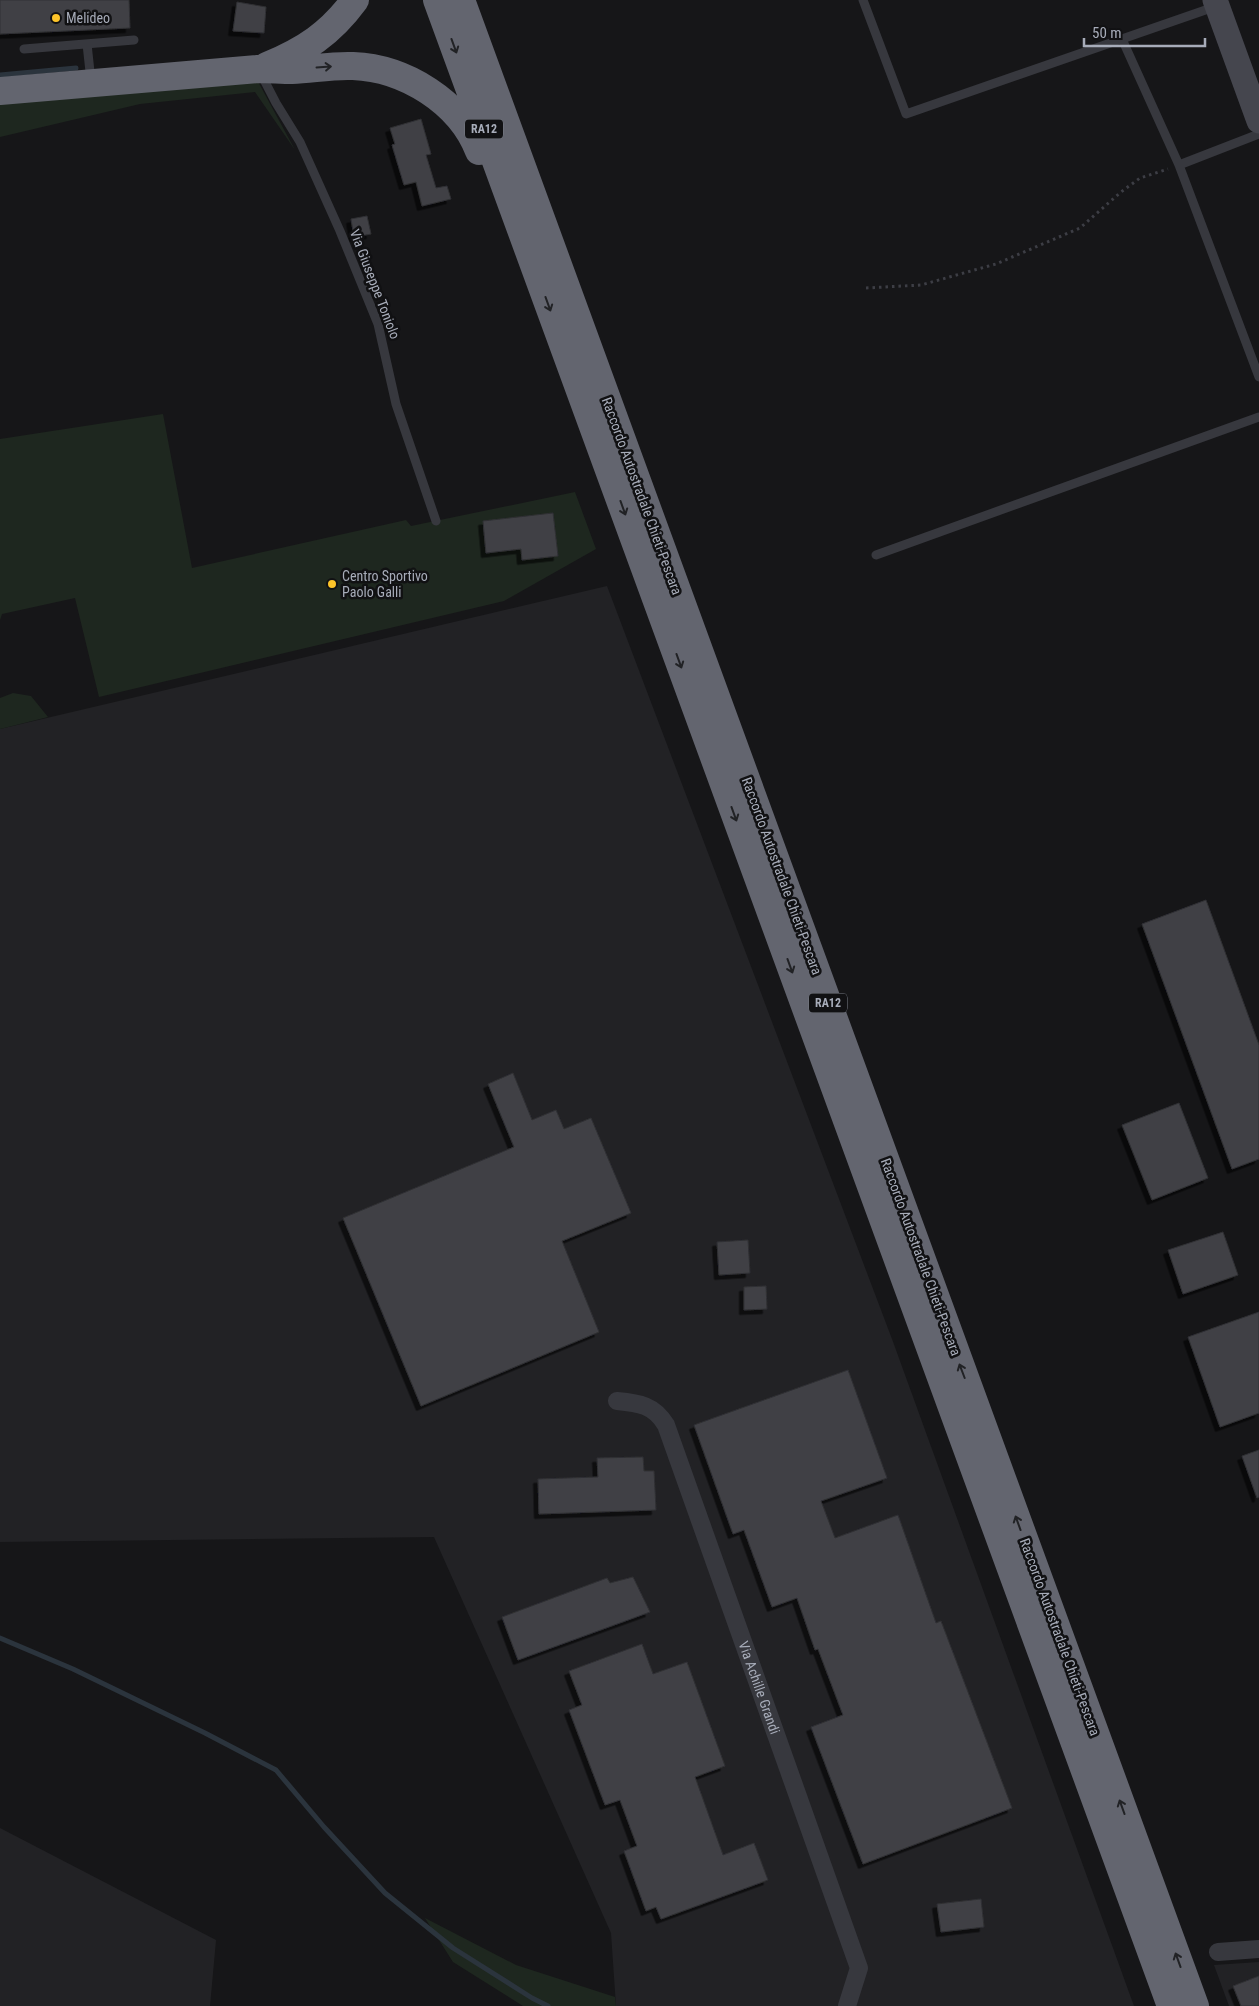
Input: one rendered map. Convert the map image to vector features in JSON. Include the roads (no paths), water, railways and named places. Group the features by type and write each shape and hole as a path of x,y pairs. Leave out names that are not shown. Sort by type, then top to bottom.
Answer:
{"highway":[{"path":"258,69 313,43 336,24 355,0"},
{"name":"Raccordo Autostradale Chieti-Pescara","path":"437,0 1171,2006"},
{"name":"Raccordo Autostradale Chieti-Pescara","path":"461,0 1195,2006"},
{"path":"0,91 258,69 292,70 354,66 390,73 425,88 447,105 470,133 512,240 532,258"}],"street":[{"path":"1216,3 1259,121"},
{"name":"Via Achille Grandi","path":"617,1401 635,1402 650,1408 660,1414 666,1424 859,1968 847,2006"},
{"path":"1218,1952 1259,1949"}],"lane":[{"path":"863,0 906,114 1122,39 1216,3"},
{"path":"1122,39 1179,165 1259,377"},
{"path":"24,49 134,40"},
{"path":"87,44 91,84"},
{"name":"Via Giuseppe Toniolo","path":"258,69 300,142 340,231 378,324 396,404 436,520"},
{"path":"1179,165 1259,134"},
{"path":"876,555 1259,417"}],"waterway":[{"path":"0,75 76,68"},
{"path":"0,1638 73,1669 276,1770 324,1827 385,1893 453,1948 532,1998 548,2006"}],"place":[{"name":"Melideo","path":"56,18"},
{"name":"Centro Sportivo Paolo Galli","path":"332,584"}]}
